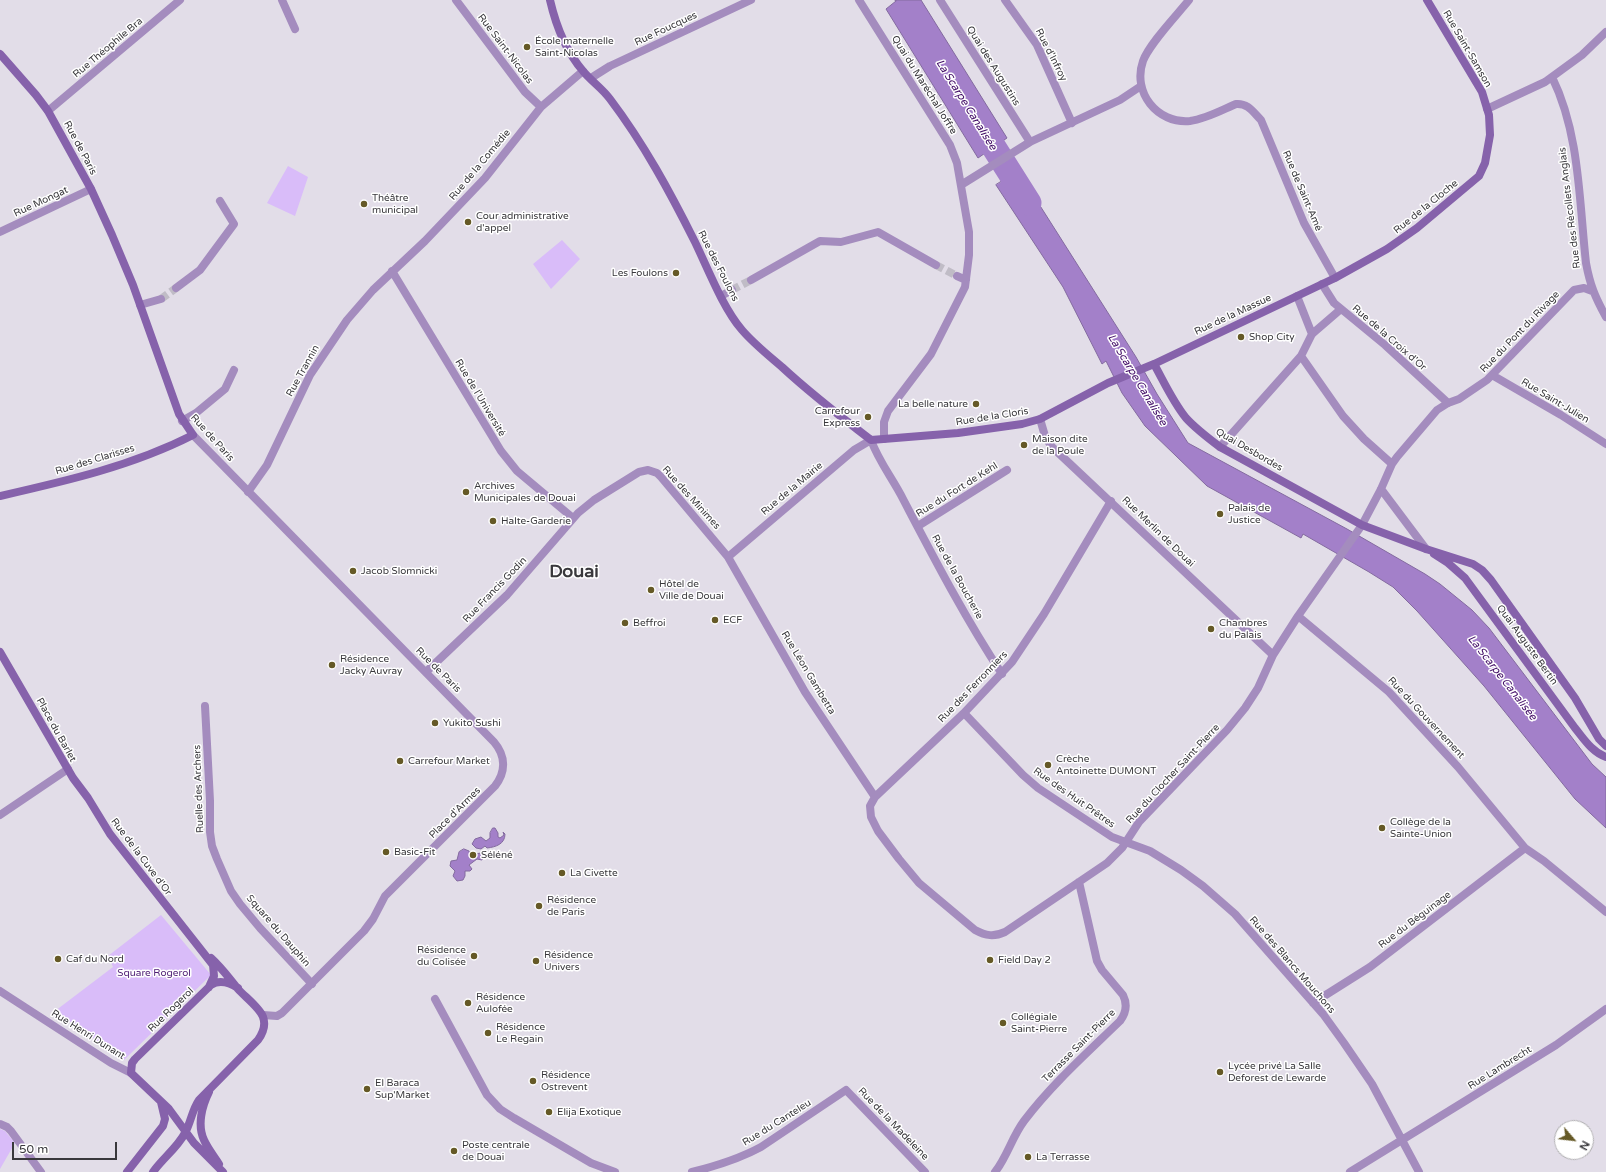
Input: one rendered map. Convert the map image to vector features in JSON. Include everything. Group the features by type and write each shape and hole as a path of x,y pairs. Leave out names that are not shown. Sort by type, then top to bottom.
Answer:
{"street":[{"name":"Rue Théophile Bra","path":"48,111 180,0"},
{"path":"282,0 295,29"},
{"name":"Rue Saint-Nicolas","path":"456,0 525,92 541,107"},
{"name":"Rue des Foulons","path":"550,0 565,46 583,71 610,99 652,161 684,220 721,296 741,329 794,378 871,440"},
{"name":"Rue Foucques","path":"591,78 610,66 751,0"},
{"name":"Quai du Maréchal Joffre","path":"859,0 950,145 957,163 970,255 962,296 931,354 888,411 884,422 884,439"},
{"name":"Quai des Augustins","path":"940,0 1030,142"},
{"name":"Rue d'Infroy","path":"1005,0 1037,45 1072,123"},
{"path":"961,185 1030,142 1120,100 1141,86 1141,71 1147,53 1188,0"},
{"name":"Rue Saint-Samson","path":"1427,0 1478,85 1488,108"},
{"path":"1488,108 1535,87 1552,77 1582,55 1606,32"},
{"name":"Rue de Paris","path":"0,56 48,111 91,190 123,261 175,406 182,421 193,435 248,492 498,746 503,756 503,770"},
{"name":"Rue de la Comédie","path":"392,271 425,241 485,178 541,107 583,71"},
{"name":"Rue des Récollets Anglais","path":"1552,77 1568,124 1575,155 1586,263 1592,290 1606,317"},
{"name":"Rue de Saint-Amé","path":"1141,86 1145,96 1153,108 1165,116 1180,121 1195,120 1236,104 1243,104 1250,108 1261,120 1304,223 1335,278"},
{"name":"Rue de la Cloche","path":"1322,284 1398,242 1474,182 1483,170 1489,146 1490,124 1488,108"},
{"name":"Rue Mongat","path":"0,232 91,190"},
{"path":"176,288 200,270 234,224 220,201"},
{"path":"751,280 820,241 841,242 878,232 936,265"},
{"name":"Rue Trannin","path":"248,492 267,465 316,365 347,320 392,271"},
{"name":"Rue de l'Université","path":"392,271 500,451 517,471 573,518"},
{"path":"957,276 966,280"},
{"name":"Rue de la Massue","path":"1143,368 1322,284"},
{"name":"Rue de la Croix d'Or","path":"1322,284 1334,303 1390,350 1448,403"},
{"name":"Rue du Pont du Rivage","path":"1298,616 1360,527 1381,489 1392,464 1437,410 1448,403 1459,399 1492,375 1574,290 1584,288 1592,290"},
{"path":"721,296 732,290"},
{"path":"1297,296 1312,334"},
{"path":"140,305 161,299"},
{"path":"1220,446 1301,356 1312,334 1341,309"},
{"path":"1301,356 1342,416 1364,439 1392,464"},
{"name":"Quai Desbordes","path":"1154,364 1177,405 1200,431 1220,446 1360,527"},
{"name":"Rue de la Cloris","path":"871,440 958,433 1022,424 1040,418 1108,383 1143,368"},
{"path":"182,421 196,413 225,389 234,370"},
{"name":"Rue Saint-Julien","path":"1492,375 1561,415 1606,444"},
{"name":"Rue Merlin de Douai","path":"1040,418 1045,436 1051,446 1273,655"},
{"name":"Rue des Clarisses","path":"0,496 90,475 170,446 193,435"},
{"name":"Rue de la Boucherie","path":"871,440 880,462 898,488 977,636 1002,674"},
{"name":"Rue de la Mairie","path":"728,557 854,450 871,440"},
{"name":"Rue des Minimes","path":"573,518 594,500 639,472 648,470 657,473 661,477 728,557"},
{"name":"Rue du Fort de Kehl","path":"918,526 1007,470"},
{"name":"Quai Auguste Bertin","path":"1381,489 1426,549 1448,563 1465,578 1575,728 1592,748 1606,757"},
{"name":"Rue des Ferronniers","path":"985,935 975,930 919,883 878,831 871,817 870,806 875,797 964,713 1002,674 1017,656 1044,614 1111,501"},
{"name":"Rue Francis Godin","path":"426,672 507,595 573,518"},
{"name":"Quai Auguste Bertin","path":"1360,527 1473,564 1487,575 1572,694 1599,739 1606,746"},
{"name":"Rue Léon Gambetta","path":"728,557 805,692 875,797"},
{"name":"Rue du Clocher Saint-Pierre","path":"985,935 992,936 1005,932 1107,863 1125,844 1139,822 1236,719 1252,698 1273,655 1298,616"},
{"name":"Rue du Gouvernement","path":"1298,616 1389,692 1458,767 1525,848 1606,912"},
{"name":"Place du Barlet","path":"0,652 68,769 0,814"},
{"name":"Ruelle des Archers","path":"205,706 211,840 217,859 231,891"},
{"name":"Rue des Huit Prêtres","path":"964,713 1023,775 1038,788 1125,844"},
{"name":"Rue de la Cuve d'Or","path":"68,769 110,834 205,952 226,972 238,988 263,1015"},
{"name":"Place d'Armes","path":"263,1015 277,1016 282,1013 322,974 368,927 388,892 490,792 500,779 503,770"},
{"name":"Rue des Blancs Mouchons","path":"1125,844 1150,851 1181,870 1214,895 1240,919 1313,1003 1344,1043 1372,1084 1419,1172"},
{"name":"Rue du Béguinage","path":"1313,1003 1370,967 1525,848"},
{"name":"Terrasse Saint-Pierre","path":"995,1172 1017,1132 1041,1099 1055,1083 1120,1021 1126,1011 1126,1000 1102,970 1097,961 1079,882"},
{"name":"Square du Dauphin","path":"231,891 260,928 312,984"},
{"name":"Rue de la Cuve d'Or","path":"205,952 214,968 214,976 209,987"},
{"name":"Rue Rogerol","path":"130,1073 132,1063 135,1058 215,982 223,982 238,988"},
{"name":"Rue Henri Dunant","path":"0,991 111,1063 130,1073 169,1109 199,1149 223,1172"},
{"path":"435,999 490,1100 514,1118 591,1163 615,1172"},
{"name":"Rue Lambrecht","path":"1350,1172 1403,1141 1556,1045 1606,1009"},
{"path":"152,1172 174,1148 186,1132 195,1107 212,1086 258,1040 264,1029 263,1015"},
{"path":"212,1086 202,1112 201,1129 205,1142 223,1172"},
{"name":"Rue du Canteleu","path":"692,1172 717,1166 749,1153 772,1140 846,1090"},
{"name":"Rue de la Madeleine","path":"846,1090 925,1172"},
{"path":"127,1172 161,1130 165,1119 161,1101"},
{"path":"0,1124 11,1131 41,1172"},
{"path":"591,1163 600,1172"}],"green space":[{"path":"288,166 308,177 295,216 267,203"},
{"path":"562,240 580,259 551,289 533,264"},
{"name":"Square Rogerol","path":"161,915 211,975 124,1060 55,1011 113,967 108,956"},
{"path":"0,1129 5,1131 15,1143 0,1169"}],"water":[{"path":"895,0 921,0 1007,138 978,158 886,9 896,1"},
{"path":"1018,171 1136,357 1188,443 1347,529 1425,574 1472,610 1489,628 1592,764 1606,777 1606,828 1575,799 1484,686 1417,611 1393,587 1303,534 1301,538 1207,486 1145,426 1122,393 1106,361 1102,364 1063,287 996,185"},
{"path":"493,828 495,828 498,833 498,837 500,838 504,835 503,832 505,834 502,843 494,847 487,848 485,846 481,849 476,848 472,844 475,839 481,837 486,841 490,838 490,833"},
{"path":"464,849 469,851 472,859 476,858 474,856 475,854 481,853 484,856 482,860 477,859 469,865 472,869 470,871 465,871 463,880 457,881 453,876 455,871 450,866 451,861 457,860 459,852"}],"waterway":[{"name":"La Scarpe Canalisée","path":"976,119 1029,203"}],"tunnel":[{"path":"936,265 957,276"},
{"path":"732,290 751,280"},
{"path":"161,299 176,288"}],"place":[{"name":"École maternelle Saint-Nicolas","path":"527,47"},
{"name":"Théâtre municipal","path":"364,204"},
{"name":"Cour administrative d'appel","path":"468,222"},
{"name":"Les Foulons","path":"676,273"},
{"name":"Shop City","path":"1241,337"},
{"name":"La belle nature","path":"976,404"},
{"name":"Carrefour Express","path":"868,417"},
{"name":"Maison dite de la Poule","path":"1024,445"},
{"name":"Archives Municipales de Douai","path":"466,492"},
{"name":"Palais de Justice","path":"1220,514"},
{"name":"Halte-Garderie","path":"493,521"},
{"name":"Jacob Slomnicki","path":"353,571"},
{"name":"Hôtel de Ville de Douai","path":"651,590"},
{"name":"ECF","path":"715,620"},
{"name":"Beffroi","path":"625,623"},
{"name":"Chambres du Palais","path":"1211,629"},
{"name":"Résidence Jacky Auvray","path":"332,665"},
{"name":"Yukito Sushi","path":"435,723"},
{"name":"Carrefour Market","path":"400,761"},
{"name":"Crèche Antoinette DUMONT","path":"1048,765"},
{"name":"Collège de la Sainte-Union","path":"1382,828"},
{"name":"Basic-Fit","path":"386,852"},
{"name":"Séléné","path":"473,855"},
{"name":"La Civette","path":"562,873"},
{"name":"Résidence de Paris","path":"539,906"},
{"name":"Résidence du Colisée","path":"474,956"},
{"name":"Caf du Nord","path":"58,959"},
{"name":"Field Day 2","path":"990,960"},
{"name":"Résidence Univers","path":"536,961"},
{"name":"Résidence Aulofée","path":"468,1003"},
{"name":"Collégiale Saint-Pierre","path":"1003,1023"},
{"name":"Résidence Le Regain","path":"488,1033"},
{"name":"Lycée privé La Salle Deforest de Lewarde","path":"1220,1072"},
{"name":"Résidence Ostrevent","path":"533,1081"},
{"name":"El Baraca Sup'Market","path":"367,1089"},
{"name":"Elija Exotique","path":"549,1112"},
{"name":"Poste centrale de Douai","path":"454,1151"},
{"name":"La Terrasse","path":"1028,1157"}],"district":[{"name":"Douai","path":"574,572"}]}
